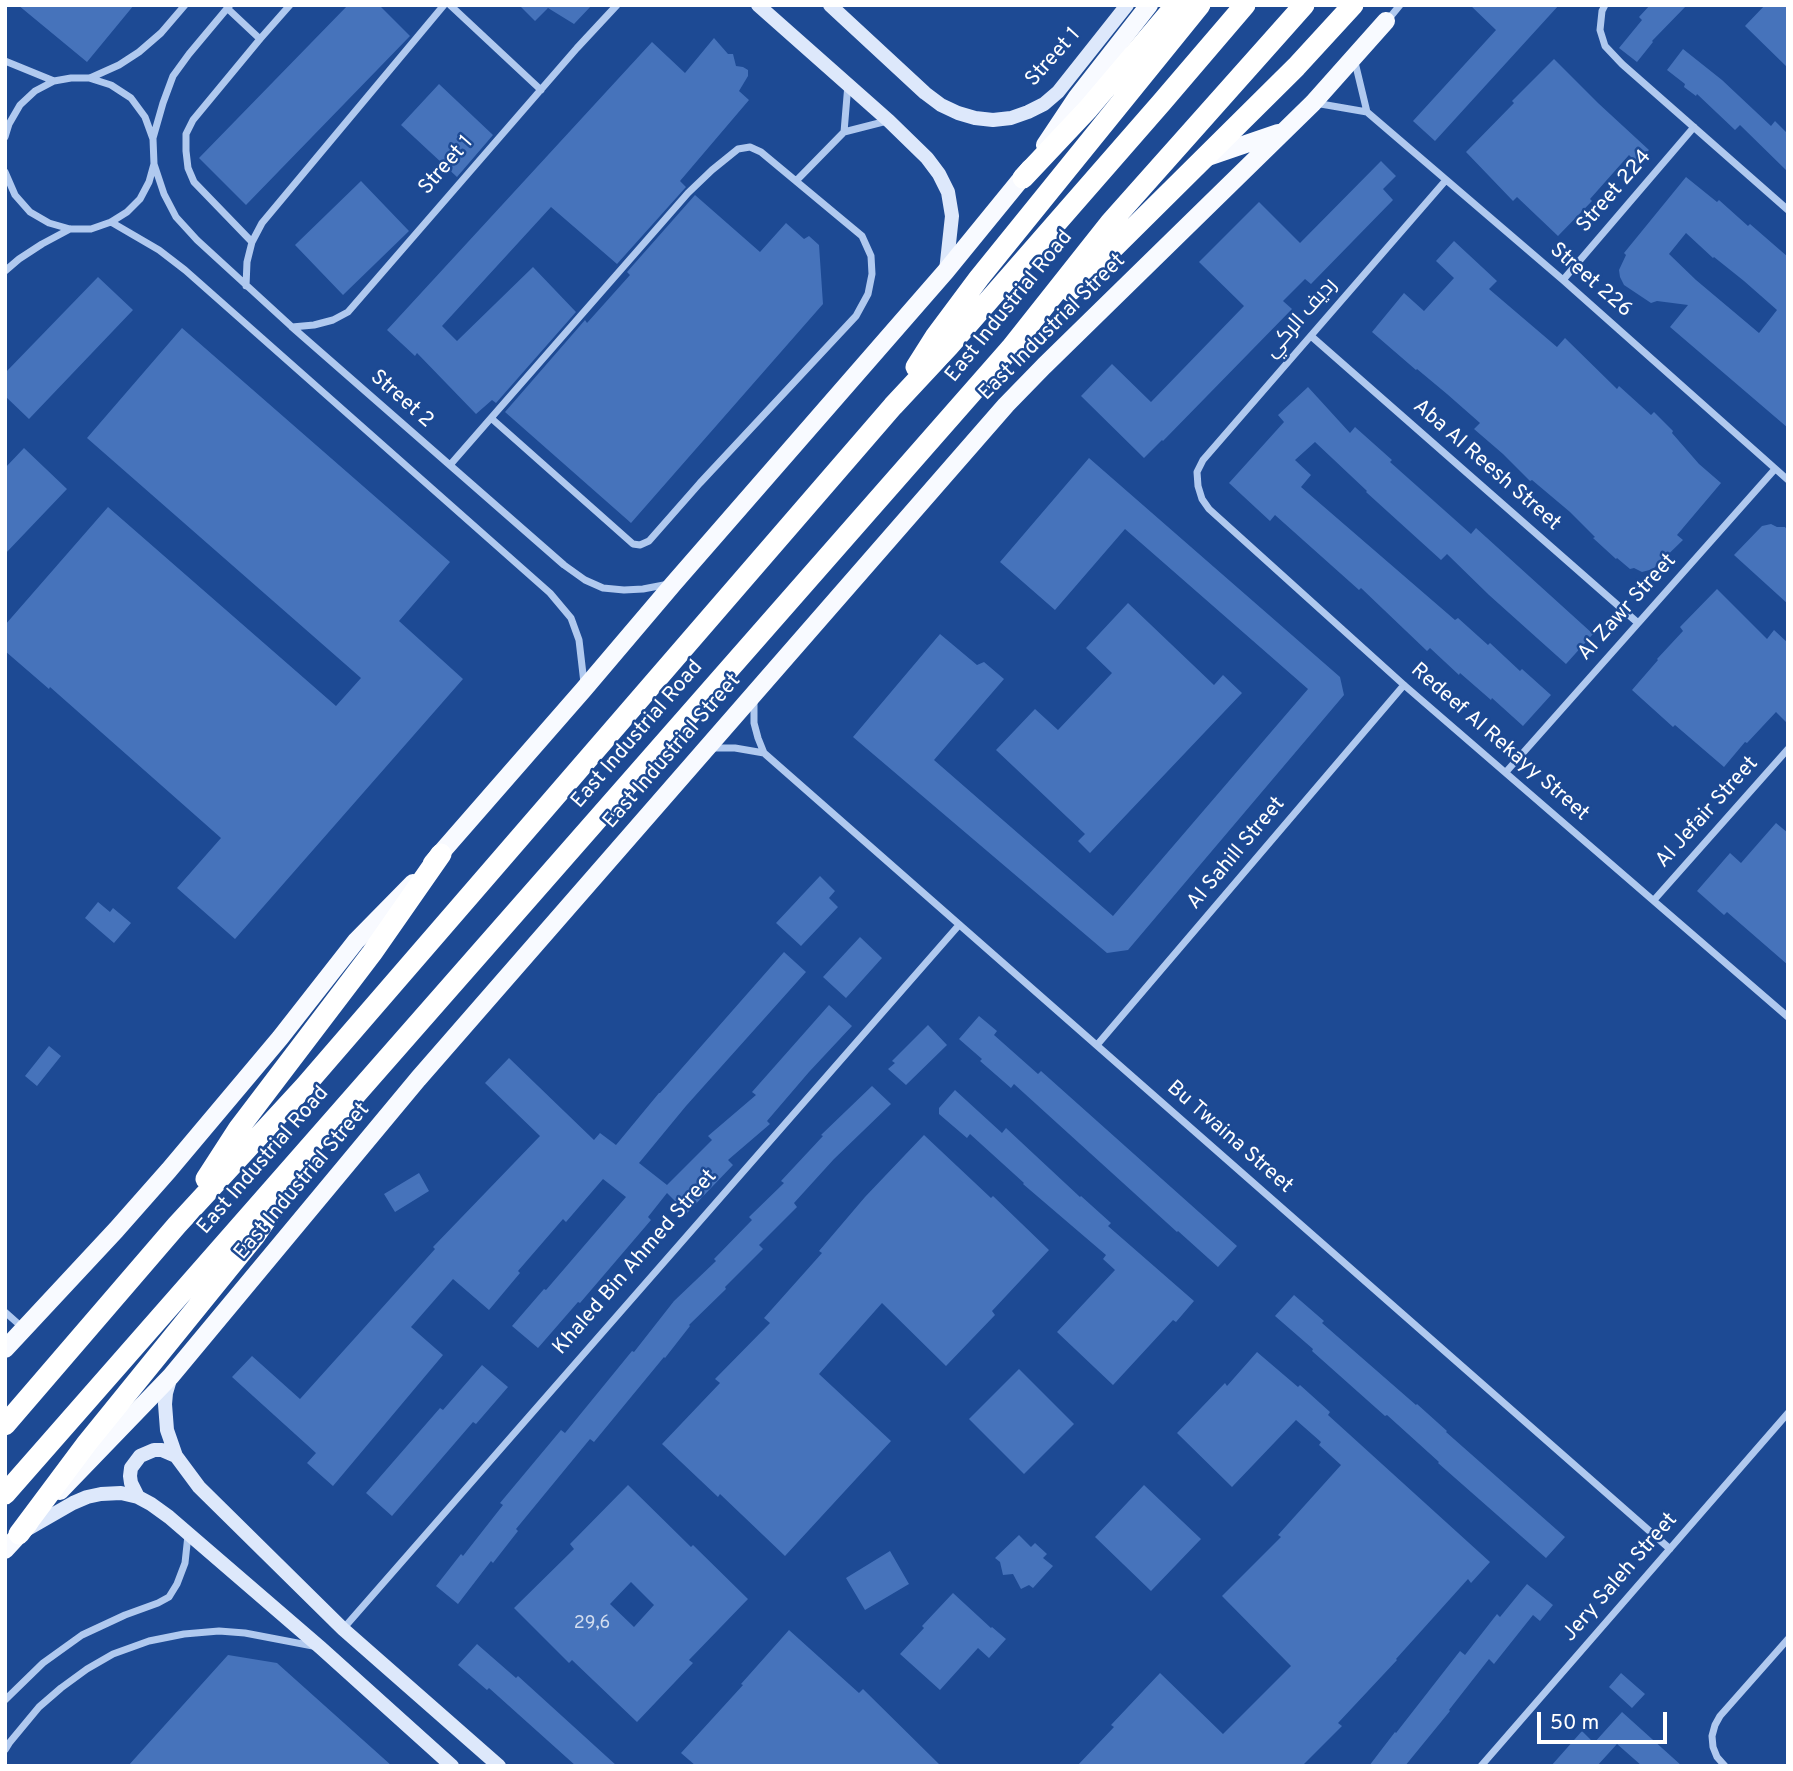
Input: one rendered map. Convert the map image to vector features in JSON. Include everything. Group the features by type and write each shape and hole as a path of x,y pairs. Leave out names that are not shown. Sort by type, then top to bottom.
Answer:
{"highway":[{"path":"1023,178 1088,109 1176,5"},
{"path":"893,405 935,337 979,278 1200,5"},
{"name":"East Industrial Road","path":"5,1425 177,1225 314,1076 893,405 958,336 1245,5"},
{"name":"East Industrial Road","path":"5,1494 1011,348 1110,223 1304,5"},
{"path":"1011,348 1296,67 1353,5"},
{"path":"177,1225 239,1128 372,953 442,854"},
{"path":"19,1534 87,1443 254,1237 341,1110"}],"main road":[{"path":"758,5 888,121 927,158 939,174 947,192 952,216 946,271"},
{"name":"Street 1","path":"830,5 941,105 975,118 993,120 1028,112 1044,104 1058,92 1127,5"},
{"path":"5,1349 169,1171 280,1038 356,941 442,854 946,271 1023,178 1077,97 1149,5"},
{"name":"East Industrial Street","path":"5,1550 171,1376 418,1079 998,415 1044,366 1312,103 1386,21"},
{"path":"1205,158 1284,131"},
{"path":"171,1376 166,1393 165,1419 170,1442 176,1457 199,1487 343,1629 499,1766"},
{"path":"138,1497 130,1476 131,1468 140,1456 154,1450 162,1450 176,1457"},
{"path":"19,1534 87,1497 112,1493 138,1497 169,1517 452,1766"}],"street":[{"path":"89,78 139,52 161,33 185,5"},
{"path":"252,242 194,182 188,167 186,134 193,120 290,5"},
{"path":"246,286 247,262 252,242 262,223 444,5"},
{"path":"450,5 541,90"},
{"name":"Street 1","path":"292,327 333,320 348,312 617,5"},
{"name":"East Industrial Street","path":"1386,21 1401,5"},
{"path":"1605,5 1600,30 1605,46 1788,210"},
{"path":"153,139 173,76 229,7 260,39"},
{"path":"1312,103 1367,112 1354,57"},
{"path":"5,61 54,82"},
{"path":"5,137 20,105 35,91 54,82 89,78 111,85 131,98 145,117 153,139 154,164 140,199 127,212 111,222 91,229 70,229 49,223 30,212 15,195 5,174"},
{"path":"844,132 848,84"},
{"name":"Street 226","path":"1367,112 1563,280 1788,480"},
{"path":"796,181 844,132 888,121"},
{"name":"Street 224","path":"1563,280 1694,127"},
{"path":"450,465 491,418 688,193 712,170 743,147 756,148 862,236 871,256 872,274 868,294 856,317 649,541 633,544 491,418"},
{"name":"Street 2","path":"154,164 164,194 176,217 246,286 564,565 585,580 603,588 643,589 674,583"},
{"name":"رديف الركي","path":"1404,685 1209,509 1202,499 1197,472 1203,460 1446,180"},
{"path":"111,222 159,250 185,270 550,593 571,618 579,640 584,689"},
{"path":"5,271 41,244 70,229"},
{"name":"Aba Al Reesh Street","path":"1311,336 1639,622"},
{"name":"Al Zawr Street","path":"1506,772 1775,469"},
{"name":"Redeef Al Rekayy Street","path":"1404,685 1788,1017"},
{"name":"Al Sahill Street","path":"1097,1045 1404,685"},
{"path":"755,691 754,723 764,752"},
{"path":"707,748 764,752"},
{"name":"Bu Twaina Street","path":"764,752 1670,1549"},
{"name":"Al Jefair Street","path":"1654,900 1787,752"},
{"name":"Khaled Bin Ahmed Street","path":"343,1629 959,925"},
{"path":"5,1312 23,1329"},
{"name":"Jery Saleh Street","path":"1481,1766 1788,1413"},
{"path":"5,1700 43,1663 82,1634 169,1597 185,1563 188,1534"},
{"path":"5,1750 39,1707 61,1688 113,1654 149,1641 219,1631 246,1633 321,1648"},
{"path":"1725,1766 1713,1747 1715,1725 1788,1639"}],"building":[{"path":"18,5 134,5 87,62"},
{"path":"348,5 379,5 410,36 246,205 199,158"},
{"path":"519,5 592,5 574,24 548,8 535,21"},
{"path":"1470,5 1559,5 1435,141 1413,121 1496,30"},
{"path":"1650,5 1687,5 1652,41 1637,62 1619,48 1642,20 1639,17"},
{"path":"1765,5 1788,5 1788,68 1745,26"},
{"path":"714,38 728,54 733,54 736,66 748,70 748,76 739,91 749,100 680,181 686,187 617,264 551,207 442,326 457,341 533,267 576,312 496,403 492,400 476,414 417,353 415,356 387,330 652,42 685,73"},
{"path":"1683,49 1722,80 1771,126 1775,121 1788,134 1788,172 1740,125 1735,130 1667,70"},
{"path":"1554,59 1649,150 1637,163 1629,155 1590,199 1592,201 1558,236 1517,197 1513,201 1466,152"},
{"path":"439,84 493,135 457,177 401,125"},
{"path":"1381,161 1396,176 1383,189 1393,200 1311,284 1305,279 1283,301 1292,309 1144,458 1081,396 1112,364 1151,402 1244,306 1199,262 1259,202 1300,243"},
{"path":"1686,177 1717,202 1719,200 1748,226 1750,224 1788,257 1788,428 1670,327 1688,305 1657,301 1651,303 1624,285 1619,270 1626,255 1624,253","holes":["1686,233 1777,310 1759,333 1669,254"]},
{"path":"361,181 409,231 343,295 295,245"},
{"path":"695,195 760,252 786,223 804,239 809,236 819,245 823,304 631,523 505,412 585,320 587,323 630,275 627,272"},
{"path":"1454,241 1497,281 1489,289 1557,347 1565,338 1617,389 1619,386 1651,415 1654,412 1699,464 1721,483 1677,535 1683,540 1653,569 1642,572 1630,569 1616,559 1570,512 1530,481 1474,429 1480,423 1372,332 1404,293 1424,311 1454,278 1436,261"},
{"path":"98,277 133,310 29,419 5,396 5,373"},
{"path":"182,328 450,562 399,621 463,679 235,939 177,888 221,838 50,687 49,689 5,651 5,625 108,507 336,706 361,678 87,438"},
{"path":"1308,387 1350,433 1355,427 1471,534 1476,528 1593,634 1566,664 1447,554 1441,560 1315,442 1295,460 1311,475 1301,487 1455,620 1458,618 1488,645 1490,643 1551,695 1523,726 1430,648 1427,651 1361,588 1359,590 1275,515 1270,521 1229,483 1284,422 1278,415"},
{"path":"24,448 67,489 5,554 5,468"},
{"path":"1089,458 1340,677 1344,695 1128,950 1107,953 853,737 940,634 977,665 984,662 1004,679 934,760 1113,916 1308,689 1125,529 1055,610 1000,562"},
{"path":"1771,524 1785,527 1788,531 1788,604 1734,555 1762,526"},
{"path":"1717,589 1767,639 1774,630 1788,643 1788,724 1776,712 1724,767 1632,690 1683,631 1680,627"},
{"path":"1128,603 1214,685 1223,675 1242,693 1090,853 1078,841 1085,834 996,750 1035,709 1058,730 1112,673 1086,648"},
{"path":"1776,823 1788,833 1788,965 1727,912 1724,915 1697,891 1730,853 1741,863"},
{"path":"820,876 835,891 829,898 838,907 801,946 776,923"},
{"path":"98,902 110,912 113,908 131,923 114,943 85,918"},
{"path":"860,937 882,958 846,998 823,977"},
{"path":"784,952 806,972 686,1106 639,1163 667,1185 712,1140 708,1136 756,1095 752,1092 829,1005 852,1026 767,1121 770,1124 728,1160 733,1165 687,1213 667,1193 648,1217 651,1220 538,1348 512,1326 626,1197 603,1179 566,1222 563,1219 518,1271 520,1273 489,1310 453,1279 411,1327 443,1355 333,1486 307,1463 316,1453 232,1377 252,1356 300,1399 435,1249 433,1247 540,1136 485,1083 509,1058 594,1140 600,1133 616,1145"},
{"path":"979,1016 997,1031 994,1035 1038,1074 1041,1071 1237,1246 1218,1267 1014,1084 1011,1088 980,1061 982,1059 959,1039"},
{"path":"928,1025 947,1045 906,1085 888,1069 895,1063 892,1061"},
{"path":"49,1046 61,1056 37,1086 25,1076"},
{"path":"872,1086 891,1104 834,1159 794,1203 797,1207 759,1245 763,1249 689,1325 665,1358 594,1442 590,1439 458,1604 436,1586 461,1554 463,1556 503,1505 500,1503 561,1430 565,1433 674,1301 716,1261 714,1259 752,1220 749,1217 784,1183 781,1181 823,1136 821,1135"},
{"path":"955,1090 1002,1133 1006,1128 1111,1223 1108,1226 1194,1301 1113,1385 1057,1332 1115,1270 1103,1259 1106,1255 1023,1184 970,1134 967,1138 939,1114 939,1108"},
{"path":"924,1135 1049,1250 992,1311 995,1315 946,1366 882,1303 819,1374 891,1441 785,1556 662,1444 720,1383 715,1379 770,1323 764,1318 822,1253 819,1251 865,1197"},
{"path":"419,1173 429,1191 395,1212 384,1194"},
{"path":"1294,1295 1324,1321 1322,1323 1565,1537 1546,1558 1275,1316"},
{"path":"1257,1352 1330,1412 1328,1415 1490,1562 1471,1583 1468,1579 1338,1723 1342,1726 1302,1766 1077,1766 1160,1673 1223,1734 1291,1666 1222,1596 1281,1537 1278,1535 1341,1465 1319,1445 1321,1442 1296,1420 1232,1487 1177,1433 1225,1383 1227,1386"},
{"path":"482,1365 508,1387 476,1424 473,1422 392,1516 366,1493 440,1408 443,1410"},
{"path":"1019,1369 1074,1424 1024,1474 969,1419"},
{"path":"628,1485 748,1599 689,1660 693,1663 637,1722 572,1660 569,1663 514,1608 574,1549 570,1544","holes":["631,1582 654,1605 634,1627 610,1604"]},
{"path":"1144,1485 1201,1539 1151,1591 1095,1537"},
{"path":"1019,1535 1031,1547 1035,1543 1047,1554 1043,1558 1053,1566 1033,1588 1029,1585 1021,1589 1013,1574 1003,1575 1000,1562 995,1558"},
{"path":"890,1551 909,1584 865,1610 846,1578"},
{"path":"1527,1584 1553,1605 1540,1621 1533,1615 1494,1664 1489,1659 1405,1766 1369,1766 1460,1651 1465,1655 1497,1614 1500,1617"},
{"path":"953,1593 1006,1639 989,1658 978,1648 940,1690 900,1654"},
{"path":"789,1630 859,1693 863,1689 941,1766 696,1766 681,1753"},
{"path":"477,1644 516,1678 518,1676 617,1766 576,1766 489,1688 487,1690 458,1665"},
{"path":"228,1655 277,1663 392,1766 128,1766"},
{"path":"1621,1673 1645,1694 1632,1708 1609,1687"},
{"path":"1622,1712 1682,1766 1642,1766 1617,1744 1597,1766 1551,1766 1582,1731 1594,1743"}]}
